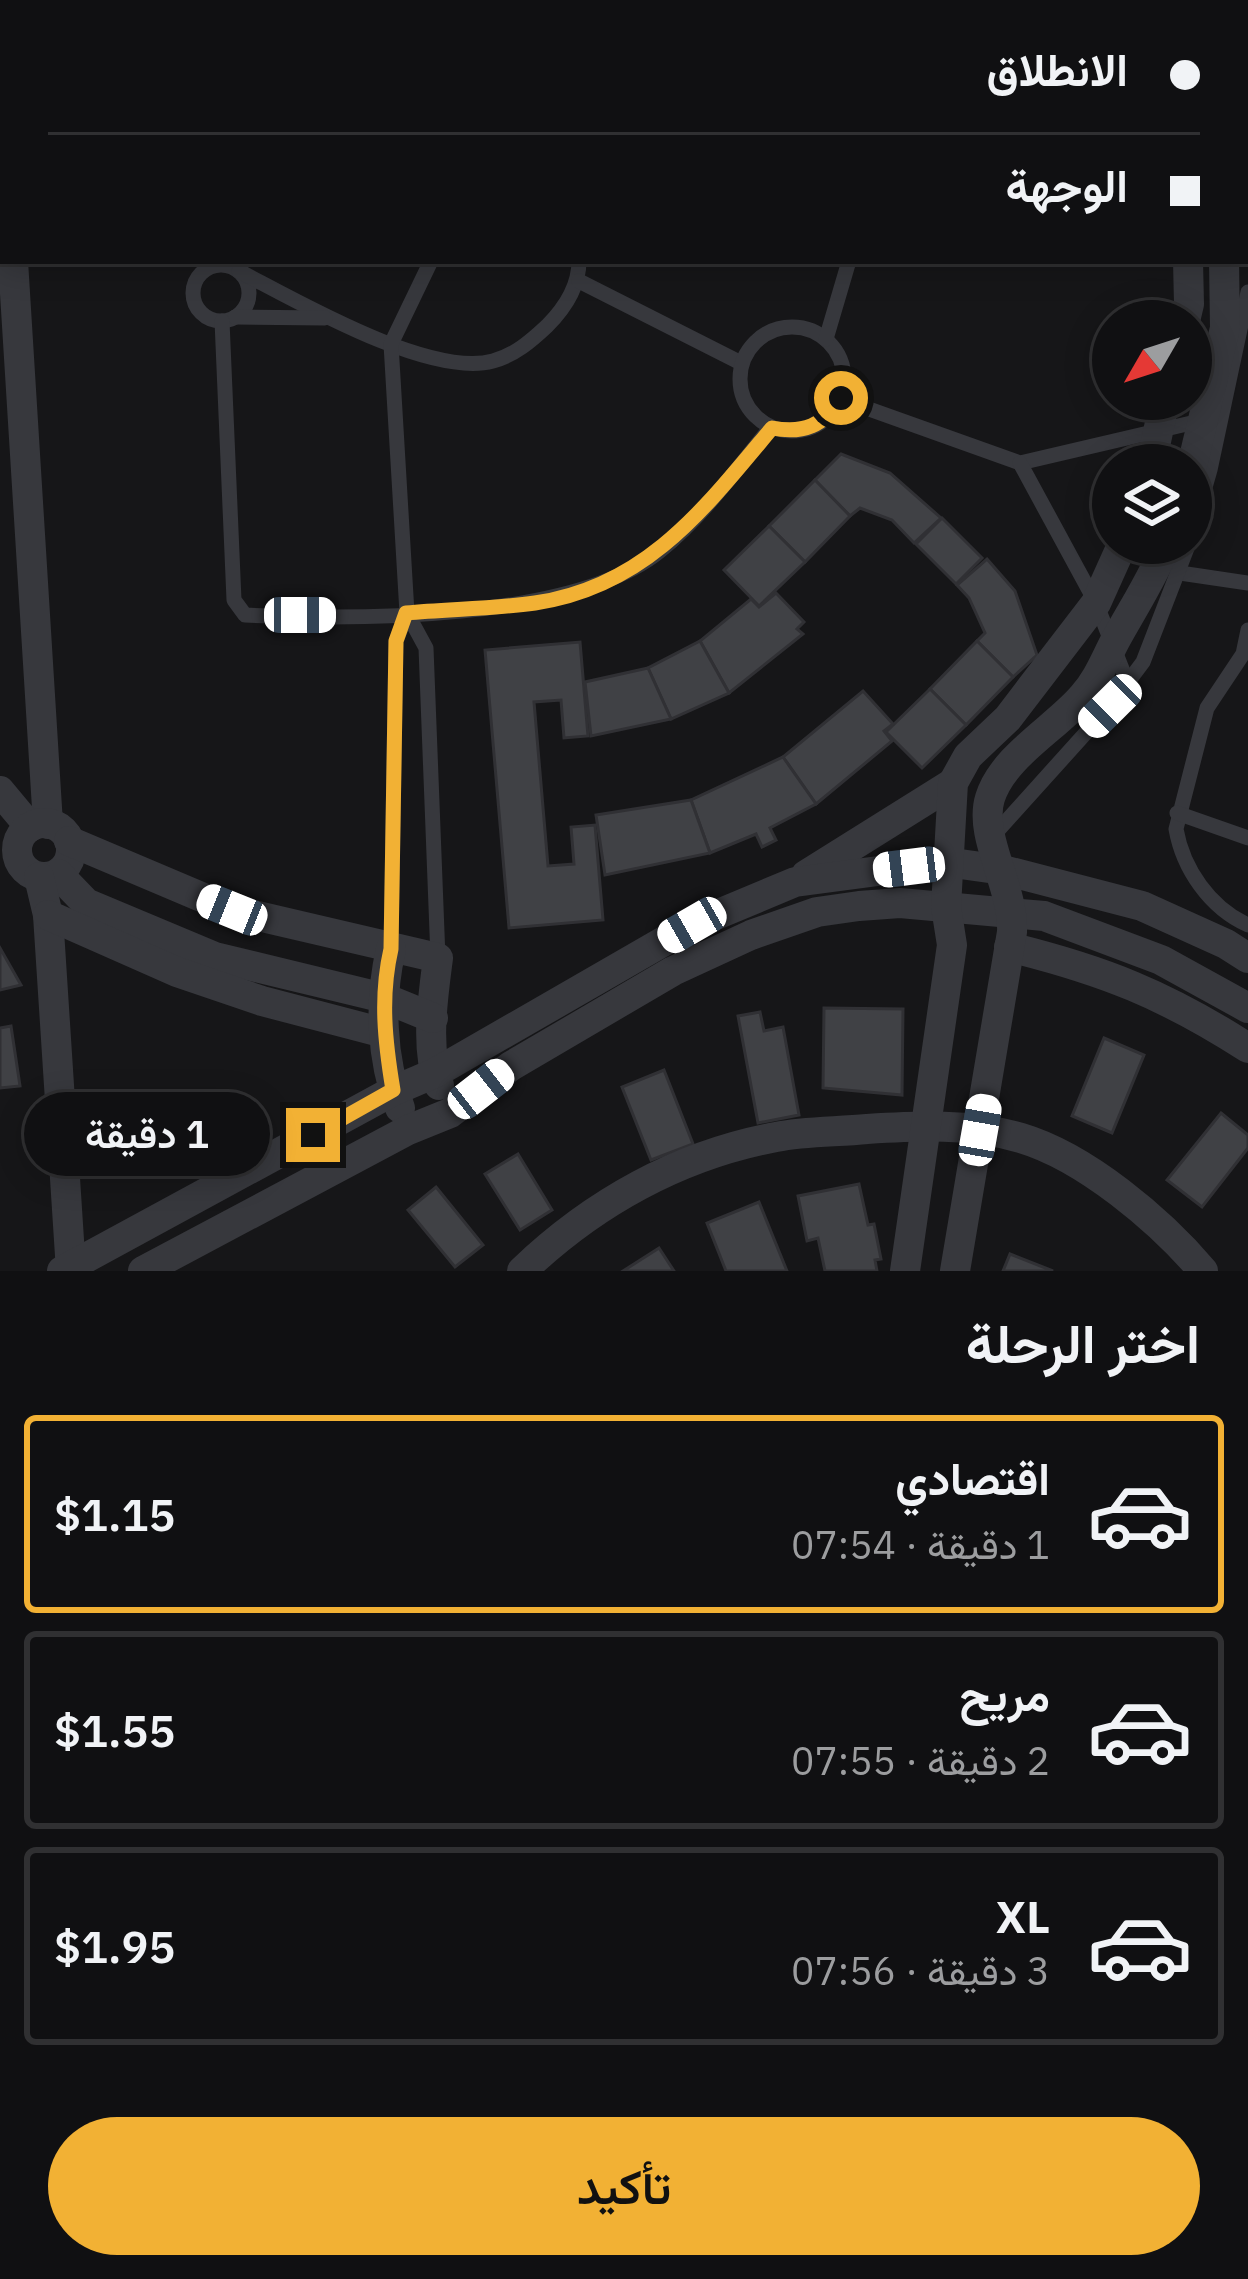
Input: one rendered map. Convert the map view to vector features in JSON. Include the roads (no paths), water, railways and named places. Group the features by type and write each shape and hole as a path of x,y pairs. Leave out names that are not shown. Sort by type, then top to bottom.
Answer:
{"street":[{"path":"13,264 49,831"},
{"path":"1188,264 1189,300"},
{"path":"1212,385 1225,328 1224,264"},
{"path":"1155,444 1160,420"},
{"path":"1198,444 1204,420"},
{"path":"905,1271 952,945 946,862 953,783 968,756 1008,718 1096,603 1114,564"},
{"path":"955,1271 1013,912 990,840 989,801 998,781 1083,696 1103,668 1158,564"},
{"path":"450,1113 434,1073 438,958 232,910 49,831 19,841 48,915 68,1270 393,1090 434,1073 692,925 795,882 953,783"},
{"path":"0,791 49,831 70,859 29,863"},
{"path":"795,882 946,862 1003,870 1142,906 1248,958"},
{"path":"29,863 86,903 215,957 383,998 433,1018"},
{"path":"143,1271 408,1130 450,1113 531,1054 673,971 817,912 900,903 1044,916 1161,960 1248,1008"},
{"path":"48,915 198,979 385,1033"},
{"path":"1009,947 1090,967 1180,1005 1248,1048"},
{"path":"391,949 383,998 385,1033 393,1090 408,1130"},
{"path":"522,1271 556,1238 651,1176 715,1151 779,1136 928,1125 1023,1138 1086,1170 1178,1242 1203,1271"}],"lane":[{"path":"391,949 396,641 406,613 391,344 430,264"},
{"path":"328,317 228,319 200,312 193,289 205,269 229,266 391,344 455,362 491,362 527,346 554,319 579,281 579,264"},
{"path":"826,339 848,264"},
{"path":"228,319 244,309 249,296 239,272"},
{"path":"579,281 741,363"},
{"path":"1212,461 1248,292"},
{"path":"228,319 236,608 245,615 406,613 537,603 594,587 657,554 705,509 772,428"},
{"path":"788,326 808,328 826,339 843,366 841,398 820,424 805,430 772,428 755,417 738,382 751,344 767,331 788,326"},
{"path":"841,398 1020,463 1204,420"},
{"path":"1020,463 1096,603 1128,684"},
{"path":"990,840 1128,684 1143,662 1183,564"},
{"path":"1180,573 1248,583"},
{"path":"406,613 426,648 438,958"},
{"path":"1248,630 1243,654 1207,708 1177,813 1180,850 1195,878 1228,914 1248,925"},
{"path":"1177,813 1248,838"}]}
